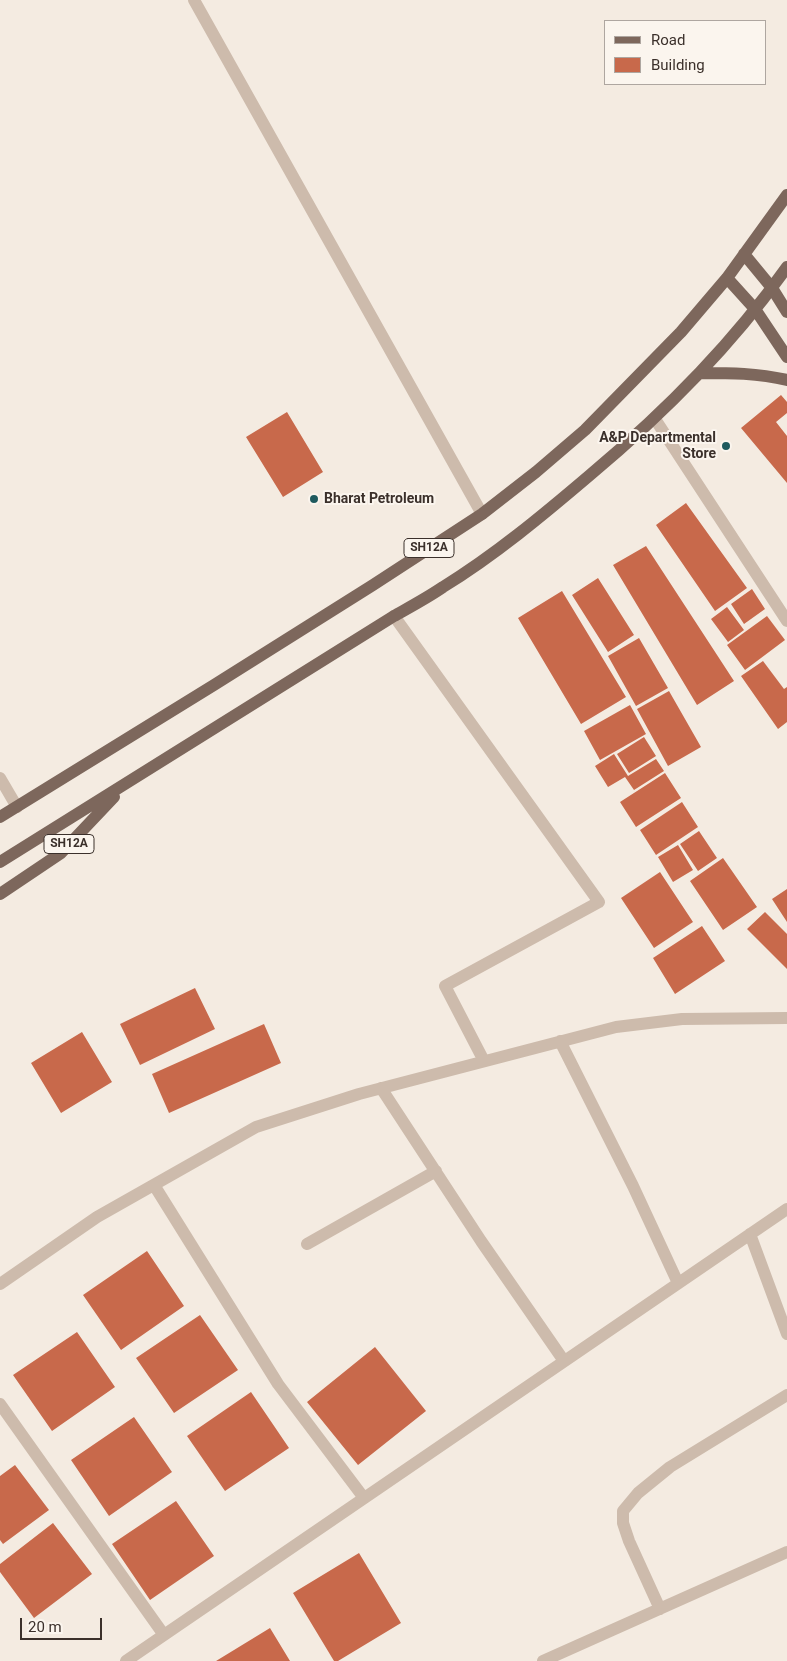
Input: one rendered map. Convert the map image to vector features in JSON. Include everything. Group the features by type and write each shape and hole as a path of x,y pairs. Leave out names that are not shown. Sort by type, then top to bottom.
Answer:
{"main road":[{"name":"SH12A","path":"0,817 222,680 482,514 536,472 585,430 681,332 727,278 787,196"},
{"path":"744,254 772,288 787,312"},
{"name":"SH12A","path":"0,862 394,616 444,587 550,509 655,419 700,373 755,309 787,267"},
{"path":"727,278 755,309 787,357"},
{"path":"700,373 742,372 787,380"},
{"name":"SH12A","path":"0,894 61,852 128,782"}],"street":[{"path":"194,0 482,514"},
{"path":"655,419 787,621"},
{"path":"394,616 598,902 444,986 484,1061"},
{"path":"0,778 16,807"},
{"path":"0,1284 97,1218 256,1126 381,1088 616,1027 682,1019 787,1018"},
{"path":"560,1041 634,1186 678,1283"},
{"path":"381,1088 481,1241 564,1361"},
{"path":"307,1244 436,1171"},
{"path":"154,1185 278,1384 364,1498"},
{"path":"126,1661 787,1209"},
{"path":"750,1234 787,1334"},
{"path":"660,1609 629,1541 623,1523 624,1511 638,1493 670,1467 787,1395"},
{"path":"0,1404 164,1635"},
{"path":"543,1661 787,1552"}],"building":[{"path":"781,395 787,402 787,413 776,422 787,436 787,483 741,428"},
{"path":"287,412 323,472 283,497 246,437"},
{"path":"686,503 747,588 715,611 656,525"},
{"path":"646,546 734,681 697,705 613,565"},
{"path":"598,578 634,635 608,652 572,595"},
{"path":"752,589 765,609 744,624 731,604"},
{"path":"562,591 626,697 581,724 518,618"},
{"path":"727,607 744,630 728,642 711,619"},
{"path":"767,616 785,640 745,670 727,645"},
{"path":"639,638 668,688 636,706 608,656"},
{"path":"763,661 784,689 787,687 787,722 778,729 741,676"},
{"path":"669,691 701,747 668,766 637,709"},
{"path":"630,705 646,734 600,760 584,731"},
{"path":"644,737 656,756 629,773 617,754"},
{"path":"614,754 628,776 656,759 664,771 634,790 625,777 608,787 595,766"},
{"path":"665,773 681,798 636,827 620,802"},
{"path":"682,802 698,827 656,855 640,830"},
{"path":"699,831 717,858 698,871 680,844"},
{"path":"678,845 693,870 673,882 658,857"},
{"path":"723,858 757,907 723,930 690,881"},
{"path":"660,872 693,922 654,948 621,898"},
{"path":"787,889 787,922 772,899"},
{"path":"765,912 787,934 787,969 747,929"},
{"path":"702,926 725,961 675,994 653,958"},
{"path":"195,988 215,1029 140,1065 120,1024"},
{"path":"264,1024 281,1063 169,1113 152,1074"},
{"path":"82,1032 112,1082 61,1113 31,1063"},
{"path":"147,1251 184,1306 121,1350 83,1295"},
{"path":"200,1315 238,1370 174,1413 136,1358"},
{"path":"77,1332 115,1387 52,1431 13,1375"},
{"path":"375,1347 426,1411 358,1465 307,1402"},
{"path":"251,1392 289,1448 225,1491 187,1436"},
{"path":"134,1417 172,1472 109,1516 71,1460"},
{"path":"15,1465 49,1510 3,1544 0,1540 0,1476"},
{"path":"176,1501 214,1556 150,1600 112,1544"},
{"path":"53,1523 92,1574 34,1618 0,1572 0,1564"},
{"path":"359,1553 401,1623 338,1661 334,1661 293,1593"},
{"path":"270,1628 290,1661 216,1661"}],"place":[{"name":"A&P Departmental Store","path":"726,446"},
{"name":"Bharat Petroleum","path":"314,499"}]}
